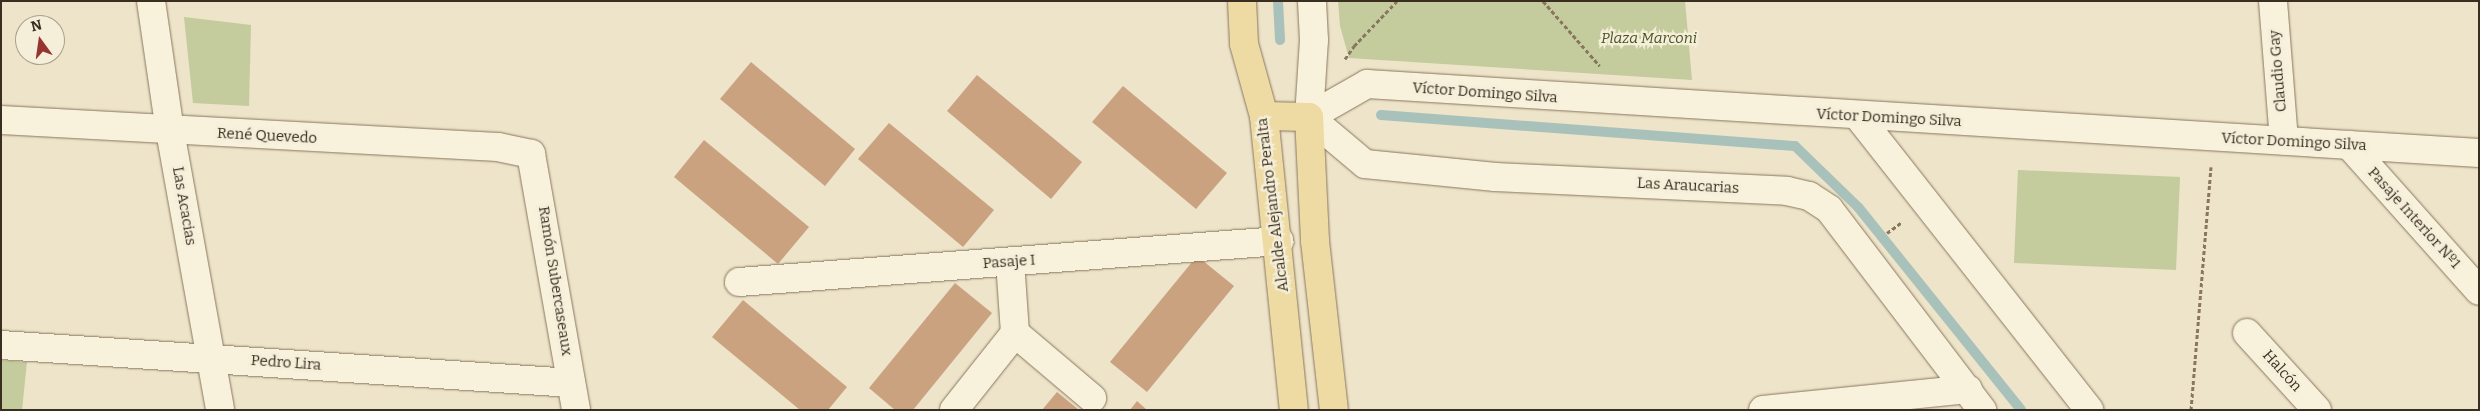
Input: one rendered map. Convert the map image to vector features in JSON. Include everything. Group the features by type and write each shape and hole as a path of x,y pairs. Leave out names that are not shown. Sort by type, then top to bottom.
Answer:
{"main road":[{"name":"Alcalde Alejandro Peralta","path":"1242,1 1244,44 1264,116 1279,242 1294,410"},
{"path":"1264,116 1308,117 1315,241 1334,410"}],"street":[{"name":"Las Acacias","path":"151,1 170,131 220,410"},
{"path":"1308,117 1314,40 1312,1"},
{"name":"Claudio Gay","path":"2273,1 2284,141"},
{"name":"Víctor Domingo Silva","path":"1308,117 1367,84 1632,103 2479,153"},
{"path":"1858,116 2089,410"},
{"name":"Las Araucarias","path":"1308,117 1365,164 1495,177 1787,190 1809,196 1829,209 1975,400"},
{"name":"René Quevedo","path":"1,120 170,131 498,147 532,154"},
{"name":"Pasaje Interior Nº1","path":"2349,145 2479,291"},
{"name":"Ramón Subercaseaux","path":"532,154 576,410"},
{"name":"Pasaje I","path":"739,282 1279,242"},
{"path":"954,410 1015,333 1010,262"},
{"path":"1015,333 1092,398"},
{"name":"Halcón","path":"2247,333 2317,410"},
{"name":"Pedro Lira","path":"1,345 571,383"},
{"path":"1763,410 1975,400"}],"path":[{"path":"1543,1 1632,103"},
{"path":"2191,410 2214,137"},
{"path":"1863,252 1927,203"}],"green space":[{"name":"Plaza Marconi","path":"1338,1 1685,1 1692,80 1349,58 1340,26"},
{"path":"184,17 251,25 249,106 193,103"},
{"path":"2018,170 2180,177 2176,270 2014,263"},
{"path":"1,360 27,362 22,410 1,410"}],"building":[{"path":"751,62 855,149 825,186 720,99"},
{"path":"977,75 1082,162 1051,199 947,111"},
{"path":"1123,86 1227,173 1196,209 1092,122"},
{"path":"889,123 994,210 963,247 858,159"},
{"path":"704,140 809,227 778,264 674,177"},
{"path":"1197,256 1234,286 1147,392 1110,362"},
{"path":"955,283 992,313 913,410 895,410 869,388"},
{"path":"743,300 847,387 828,410 800,410 712,337"},
{"path":"1057,392 1079,410 1042,410"},
{"path":"1137,401 1147,410 1130,410"}],"waterway":[{"path":"1278,1 1280,40"},
{"path":"1381,115 1795,146 1858,207 2021,410"}]}
